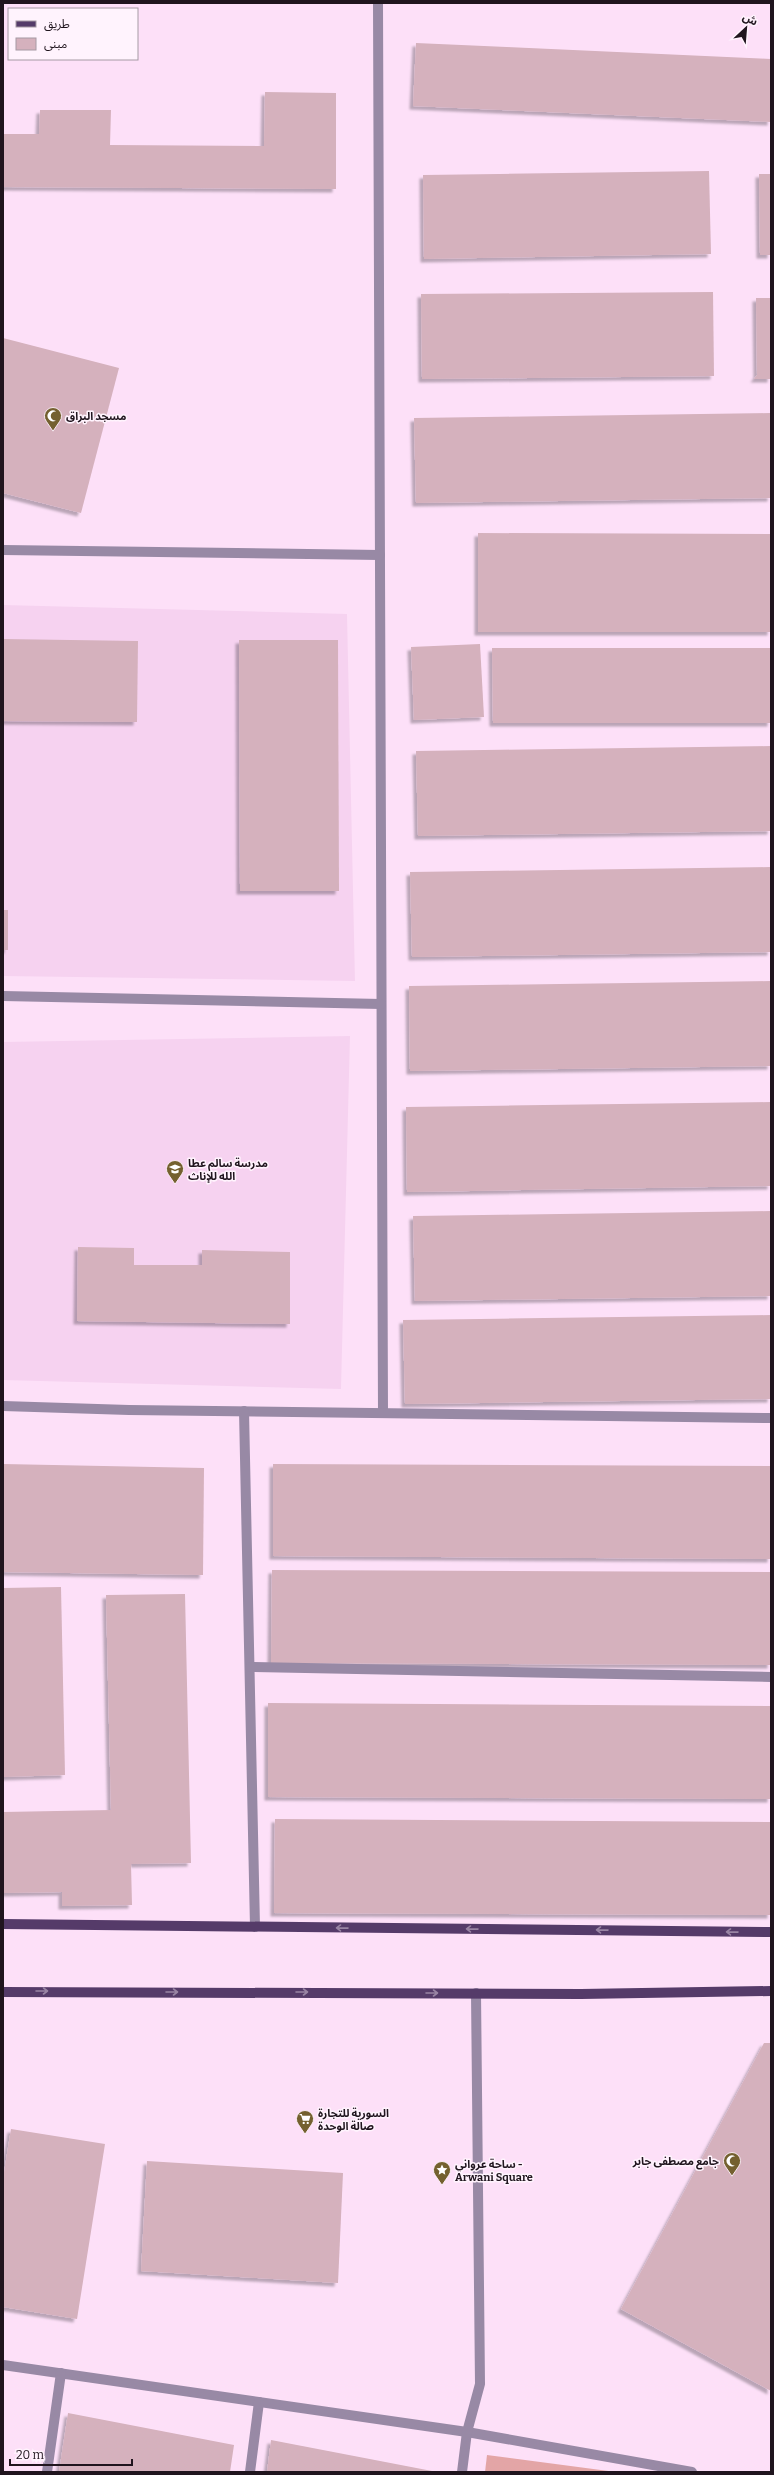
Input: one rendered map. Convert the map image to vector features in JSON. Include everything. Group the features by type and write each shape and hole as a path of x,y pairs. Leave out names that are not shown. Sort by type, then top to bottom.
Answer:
{"main road":[{"path":"3,1924 771,1932"},
{"path":"3,1992 476,1993 771,1991"}],"street":[{"path":"378,3 383,1413"},
{"path":"3,550 380,556"},
{"path":"3,996 382,1004"},
{"path":"3,1406 244,1411 771,1418"},
{"path":"244,1411 255,1927"},
{"path":"250,1667 771,1677"},
{"path":"462,2472 468,2432 480,2384 476,1993"},
{"path":"3,2365 468,2432 692,2472"},
{"path":"47,2472 61,2373"},
{"path":"250,2472 259,2402"}],"shaded area":[{"path":"3,605 347,614 355,981 3,976"},
{"path":"350,1036 341,1389 3,1380 3,1042"},
{"path":"487,2455 616,2472 485,2472"}],"building":[{"path":"416,43 771,59 771,122 413,106"},
{"path":"265,92 336,93 336,189 3,187 3,134 39,134 40,110 111,110 110,145 264,146"},
{"path":"709,171 711,254 424,259 423,175"},
{"path":"759,174 771,174 771,255 760,255"},
{"path":"713,292 714,376 422,379 421,294"},
{"path":"756,298 771,298 771,379 754,379 757,375"},
{"name":"مسجد البراق","path":"3,338 119,368 81,513 3,493"},
{"path":"771,413 771,498 416,503 414,418"},
{"path":"478,533 771,534 771,632 478,632"},
{"path":"3,639 138,641 137,722 3,721"},
{"path":"239,640 338,640 339,891 240,891"},
{"path":"480,644 484,717 414,720 411,647"},
{"path":"492,648 771,648 771,723 493,723"},
{"path":"771,746 771,831 418,836 416,751"},
{"path":"771,867 771,952 412,957 410,872"},
{"path":"3,910 8,910 8,950 3,950"},
{"path":"771,981 771,1066 410,1071 409,986"},
{"path":"771,1102 771,1186 407,1192 406,1107"},
{"path":"771,1211 771,1296 415,1301 413,1216"},
{"path":"78,1247 134,1248 134,1265 202,1265 202,1250 290,1252 290,1324 77,1321"},
{"path":"771,1315 771,1399 405,1404 403,1320"},
{"path":"3,1464 204,1468 203,1575 3,1572"},
{"path":"273,1464 771,1466 771,1559 273,1556"},
{"path":"272,1570 771,1572 771,1665 271,1663"},
{"path":"61,1587 65,1775 3,1777 3,1588"},
{"path":"185,1594 191,1863 131,1864 132,1905 62,1906 62,1892 3,1893 3,1812 111,1810 106,1595"},
{"path":"268,1703 771,1706 771,1799 268,1797"},
{"path":"275,1819 771,1822 771,1915 274,1913"},
{"name":"جامع مصطفى جابر","path":"764,2043 771,2043 771,2391 621,2309"},
{"path":"11,2129 105,2144 77,2319 3,2307 3,2179"},
{"path":"147,2161 343,2173 338,2283 141,2271"},
{"path":"68,2413 234,2445 230,2472 59,2472"},
{"path":"271,2440 432,2471 267,2472"}],"place":[{"name":"مسجد البراق","path":"53,431"},
{"name":"مدرسة سالم عطا الله للإناث","path":"175,1184"},
{"name":"السورية للتجارة صالة الوحدة","path":"305,2134"},
{"name":"جامع مصطفى جابر","path":"732,2176"},
{"name":"ساحة عرواني - Arwani Square","path":"442,2185"}]}
